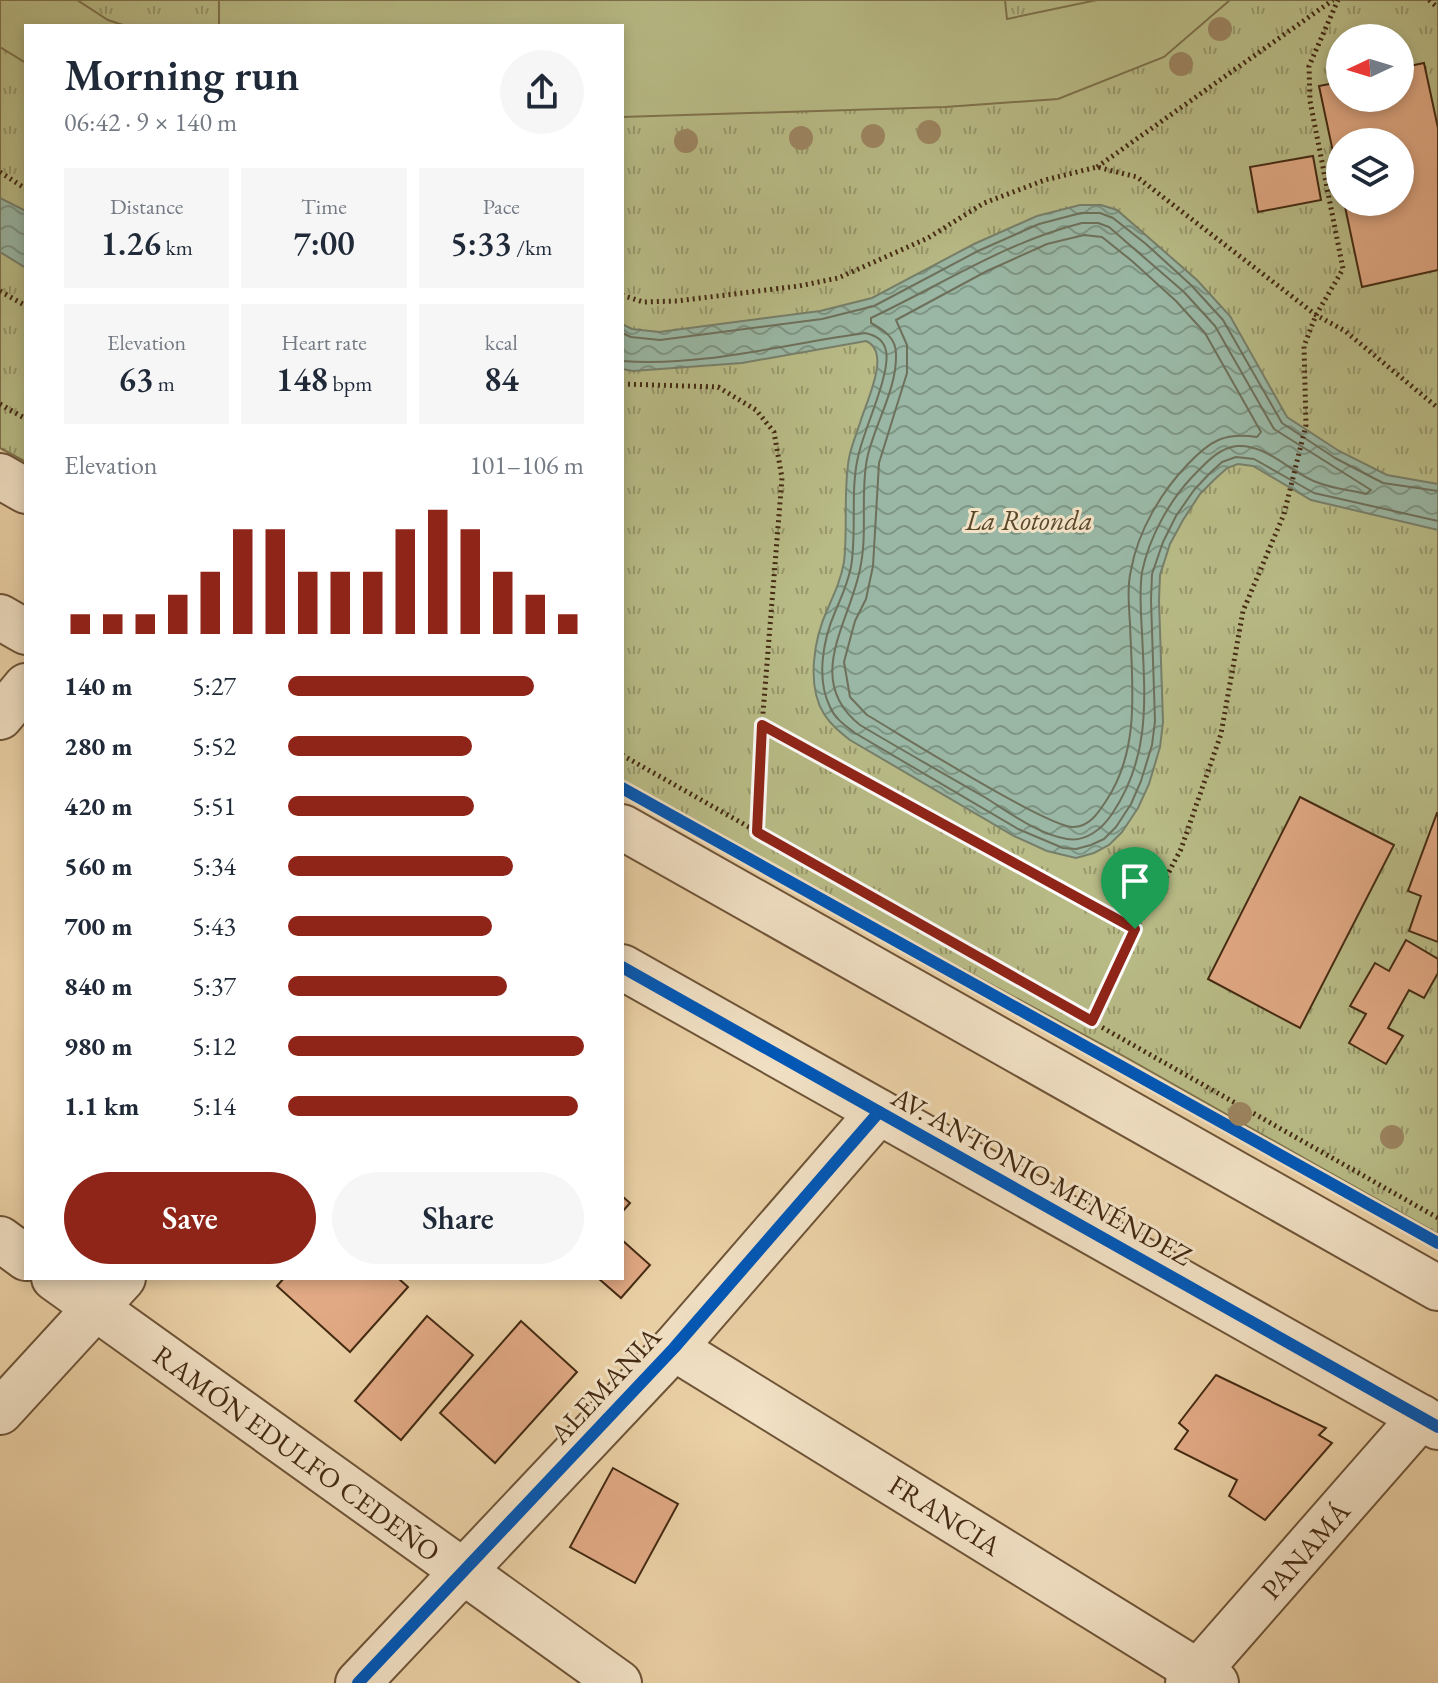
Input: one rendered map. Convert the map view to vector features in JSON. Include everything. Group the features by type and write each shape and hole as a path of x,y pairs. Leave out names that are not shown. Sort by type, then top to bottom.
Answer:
{"street":[{"path":"0,476 24,490"},
{"path":"0,617 24,631"},
{"path":"0,717 24,688"},
{"path":"624,828 1438,1288"},
{"name":"AV. ANTONIO MENÉNDEZ","path":"624,968 1430,1422"},
{"name":"ALEMANIA","path":"358,1683 674,1348 879,1112"},
{"path":"0,1239 24,1257"},
{"name":"RAMÓN EDULFO CEDEÑO","path":"61,1280 109,1293 462,1573 619,1683"},
{"path":"0,1412 109,1293"},
{"name":"FRANCIA","path":"674,1348 1201,1679"},
{"name":"PANAMÁ","path":"1201,1679 1430,1422"}],"path":[{"path":"624,296 643,302 677,301 799,286 838,278 928,238 984,203 1045,180 1097,167 1335,0"},
{"path":"1092,1021 1135,929 1181,849 1221,734 1243,611 1284,514 1306,425 1304,346 1316,315 1343,269 1309,89 1309,66 1335,0"},
{"path":"1429,0 1438,8"},
{"path":"1097,167 1137,177 1316,315 1345,331 1438,408"},
{"path":"0,172 24,188"},
{"path":"0,291 24,305"},
{"path":"624,384 718,387 756,410 774,432 782,478 762,725 757,832"},
{"path":"0,404 24,418"},
{"path":"762,725 1135,929"},
{"path":"624,756 1438,1218"}],"green space":[{"name":"La Rotonda","path":"0,0 1438,0 1438,1234 1127,1058 624,786 624,24 24,24 24,461 0,448"},
{"path":"0,0 77,0 120,24 24,24 24,62 0,47"},
{"path":"219,0 1005,0 1007,19 1097,0 1230,0 1164,57 1058,99 945,107 624,117 624,24 219,24"}],"water":[{"path":"0,198 24,210 24,267 0,252"},
{"path":"1080,205 1101,205 1117,210 1197,280 1230,316 1287,417 1339,451 1387,475 1438,484 1438,530 1311,500 1253,466 1238,464 1227,468 1200,494 1170,544 1160,575 1163,722 1160,747 1149,784 1122,832 1109,845 1076,858 1047,851 1014,836 850,740 830,722 818,702 814,676 816,647 844,562 847,471 875,378 877,356 873,347 866,341 742,363 624,369 624,325 659,332 820,311 872,298 974,244 1037,216"}],"building":[{"path":"1424,63 1438,128 1438,270 1362,287 1347,216 1414,216 1414,128 1328,128 1319,86 1326,85 1326,112 1414,112 1414,65"},
{"path":"1313,156 1321,200 1258,212 1250,167"},
{"path":"1300,797 1394,845 1300,1028 1208,979"},
{"path":"1437,813 1438,942 1409,931 1421,896 1408,891"},
{"path":"1406,940 1438,959 1438,973 1424,998 1409,990 1388,1028 1403,1036 1386,1064 1349,1043 1366,1014 1350,1006 1375,963 1389,971"},
{"path":"624,1242 650,1265 621,1298 600,1280 624,1280"},
{"path":"282,1280 400,1280 408,1287 350,1352 277,1286"},
{"path":"427,1316 473,1355 401,1440 355,1401"},
{"path":"521,1321 577,1372 495,1463 440,1413"},
{"path":"1216,1375 1326,1428 1319,1435 1332,1443 1265,1520 1229,1496 1237,1480 1175,1449 1188,1431 1179,1423"},
{"path":"613,1468 678,1504 635,1583 570,1547"}],"cycle path":[{"path":"624,789 1438,1243"},
{"path":"624,968 1438,1427"},
{"path":"358,1683 674,1348 879,1112"}],"route":[{"path":"762,725 856,776 1135,929 1092,1021 757,832 762,725"}]}
